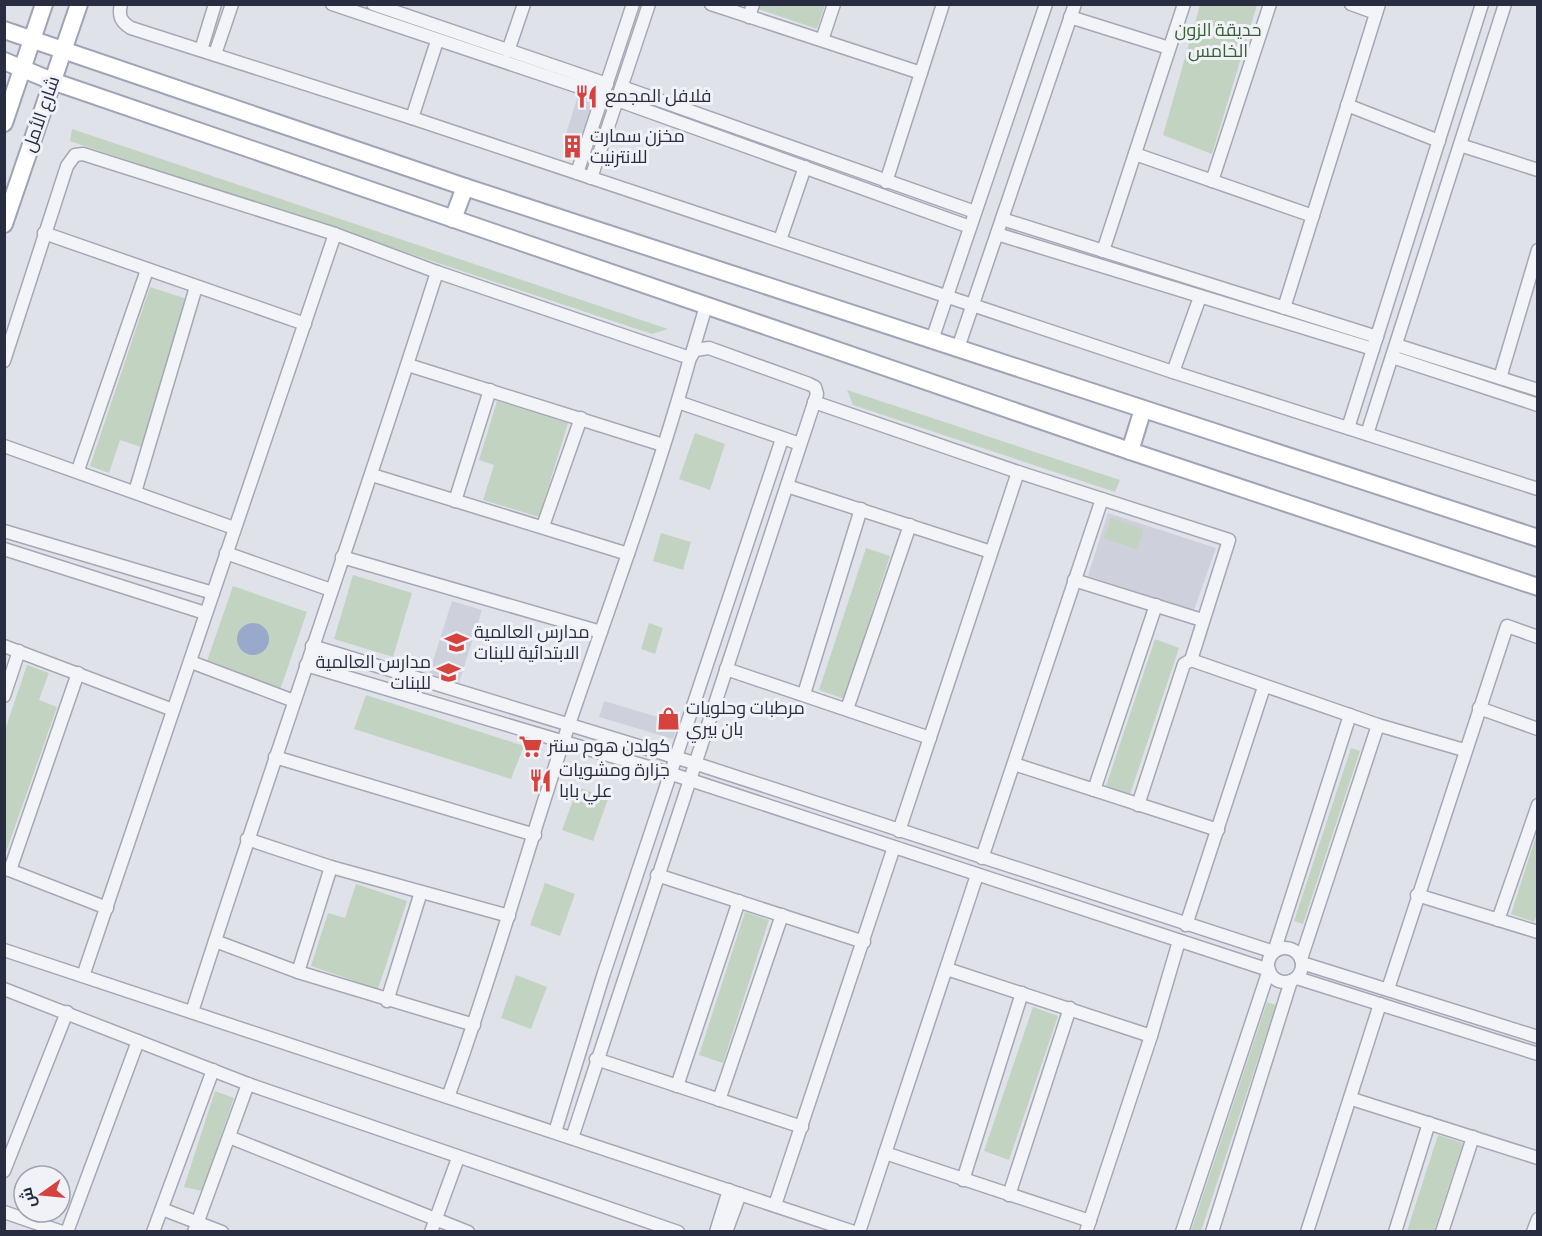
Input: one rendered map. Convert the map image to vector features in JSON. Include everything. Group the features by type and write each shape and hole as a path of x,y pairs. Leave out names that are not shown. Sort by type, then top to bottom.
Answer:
{"main road":[{"name":"شارع الأمل","path":"4,123 44,4"},
{"name":"شارع الأمل","path":"4,224 79,4"},
{"path":"4,30 465,187 1538,538"},
{"path":"4,62 52,81 706,306 1538,587"},
{"path":"453,219 465,187"},
{"path":"1130,451 1143,409"}],"street":[{"path":"121,4 120,16 124,24 132,28 412,118 1173,372 1538,489"},
{"path":"201,50 215,4"},
{"path":"215,54 232,4"},
{"path":"332,4 437,41 619,94 975,212"},
{"path":"372,4 508,51 605,90"},
{"path":"508,51 524,4"},
{"path":"577,173 633,4"},
{"path":"591,178 649,4"},
{"path":"711,4 921,73"},
{"path":"749,17 753,4"},
{"path":"822,40 834,4"},
{"path":"886,182 943,4"},
{"path":"932,340 1046,4"},
{"path":"958,348 1075,4"},
{"path":"1103,250 1184,4"},
{"path":"1212,181 1270,4"},
{"path":"1284,308 1377,9 1351,4"},
{"path":"1348,428 1482,4"},
{"path":"1367,435 1505,4"},
{"path":"1070,17 1170,48"},
{"path":"412,118 437,41"},
{"path":"619,94 805,167 970,227"},
{"path":"1347,105 1439,141"},
{"path":"1460,145 1538,170"},
{"path":"4,361 67,166 75,155 83,154 335,234 437,272 691,356"},
{"path":"1135,154 1313,216"},
{"path":"780,240 805,167"},
{"path":"1002,219 1377,337"},
{"path":"44,234 305,324"},
{"path":"83,976 335,234"},
{"path":"997,234 1373,349"},
{"path":"1500,378 1533,284 1538,250"},
{"path":"78,470 147,270"},
{"path":"192,1012 247,839 372,475 437,272"},
{"path":"135,492 196,287"},
{"path":"1173,372 1200,297"},
{"path":"448,1097 474,1025 564,741 678,402 706,306"},
{"path":"1396,345 1538,390"},
{"path":"572,1138 814,402 816,390 810,384 704,347 691,356"},
{"path":"1392,357 1538,405"},
{"path":"408,365 581,417 663,445"},
{"path":"455,501 490,390"},
{"path":"678,402 800,444"},
{"path":"814,402 1018,472 1229,540 1191,660 1184,664 1138,805"},
{"path":"543,526 581,417"},
{"path":"555,1132 603,976 782,439"},
{"path":"4,446 78,470 234,528"},
{"path":"899,831 1018,472"},
{"path":"372,475 628,554"},
{"path":"786,486 991,552"},
{"path":"982,858 1102,499"},
{"path":"804,694 861,509"},
{"path":"847,709 910,525"},
{"path":"4,531 213,592"},
{"path":"4,549 205,613"},
{"path":"226,553 331,590"},
{"path":"342,557 601,632"},
{"path":"1074,580 1202,620"},
{"path":"1094,790 1156,605"},
{"path":"1388,989 1464,750 1507,626 1538,637"},
{"path":"4,645 173,710"},
{"path":"312,646 694,763 1186,925 1274,952 1289,949 1302,961 1538,1037"},
{"path":"4,696 20,651"},
{"path":"1191,660 1378,725 1464,750"},
{"path":"191,662 294,701"},
{"path":"306,665 672,774 1269,970 1276,980 1294,980 1380,1004 1538,1054"},
{"path":"726,669 930,738"},
{"path":"78,673 7,869 107,908"},
{"path":"1186,925 1264,687"},
{"path":"1479,708 1538,729"},
{"path":"1182,1232 1350,715"},
{"path":"1212,1232 1378,725"},
{"path":"275,757 535,835"},
{"path":"1014,764 1218,830"},
{"path":"1498,921 1538,805"},
{"path":"247,839 331,867 509,916"},
{"path":"775,1205 894,847"},
{"path":"298,972 331,867"},
{"path":"657,875 864,942"},
{"path":"859,1232 977,875"},
{"path":"387,1001 421,892"},
{"path":"1417,895 1538,932"},
{"path":"677,1086 738,901"},
{"path":"719,1100 782,915"},
{"path":"214,941 387,1001 474,1025"},
{"path":"885,1153 1009,1195 1088,1226 1151,1036 1179,941"},
{"path":"4,950 854,1232"},
{"path":"947,969 1151,1036"},
{"path":"4,989 248,1084 678,1232"},
{"path":"963,1180 1022,993"},
{"path":"1307,1232 1352,1099 1380,1004"},
{"path":"1009,1195 1070,1008"},
{"path":"4,1171 67,1012"},
{"path":"68,1232 138,1041"},
{"path":"597,1059 802,1127"},
{"path":"153,1232 213,1070"},
{"path":"196,1227 248,1084"},
{"path":"1352,1099 1538,1158"},
{"path":"1395,1232 1429,1123"},
{"path":"229,1137 468,1232"},
{"path":"1442,1232 1473,1137"},
{"path":"431,1232 458,1158"},
{"path":"716,1232 734,1192"},
{"path":"726,1232 734,1192"},
{"path":"162,1209 196,1227 222,1232"},
{"path":"4,1212 62,1232"},
{"path":"1533,1232 1538,1219"}],"shaded area":[{"path":"580,89 597,94 578,153 562,147"},
{"path":"1108,513 1216,548 1194,610 1088,576"},
{"name":"مدارس العالمية الابتدائية للبنات","path":"452,601 482,610 459,683 429,673"},
{"path":"604,701 678,723 673,739 599,717"}],"green space":[{"path":"760,4 825,5 817,29 758,9"},
{"name":"حديقة الزون الخامس","path":"1200,5 1257,5 1212,154 1163,135"},
{"path":"72,129 668,329 652,334 70,141"},
{"path":"150,287 190,300 141,447 120,440 109,473 90,466"},
{"path":"847,390 1120,480 1115,492 853,405"},
{"path":"497,401 568,423 539,517 483,500 494,465 479,460"},
{"path":"695,433 725,444 710,490 679,479"},
{"path":"1111,518 1144,529 1137,550 1104,538"},
{"path":"661,533 691,542 683,570 653,561"},
{"path":"866,548 890,556 844,699 819,690"},
{"path":"353,575 412,593 393,657 334,639"},
{"path":"233,586 307,612 280,690 206,664"},
{"path":"649,623 663,628 655,654 641,649"},
{"path":"1155,639 1179,648 1130,794 1106,786"},
{"path":"27,665 49,673 39,700 57,707 5,855 5,730"},
{"path":"366,695 524,746 511,779 354,729"},
{"path":"1351,748 1360,751 1303,924 1294,921"},
{"path":"578,787 608,799 593,841 562,830"},
{"path":"1537,833 1538,912 1534,922 1511,914"},
{"path":"545,883 575,894 560,936 530,925"},
{"path":"356,884 407,901 378,989 311,966 328,913 345,918"},
{"path":"745,912 769,920 723,1063 699,1055"},
{"path":"516,975 547,987 531,1029 501,1018"},
{"path":"1267,1002 1276,1005 1201,1231 1191,1231"},
{"path":"1033,1007 1058,1016 1009,1160 984,1151"},
{"path":"215,1091 234,1098 202,1191 184,1187"},
{"path":"1438,1135 1463,1143 1434,1231 1407,1231"}],"water":[{"path":"253,623 264,628 269,639 264,650 253,655 242,650 237,639 242,628"}],"place":[{"name":"فلافل المجمع","path":"587,96"},
{"name":"مخزن سمارت للانترنيت","path":"572,146"},
{"name":"مدارس العالمية الابتدائية للبنات","path":"456,642"},
{"name":"مدارس العالمية للبنات","path":"449,672"},
{"name":"مرطبات وحلويات بان بيري","path":"668,718"},
{"name":"كولدن هوم سنتر","path":"530,746"},
{"name":"جزارة ومشويات علي بابا","path":"541,780"}]}
